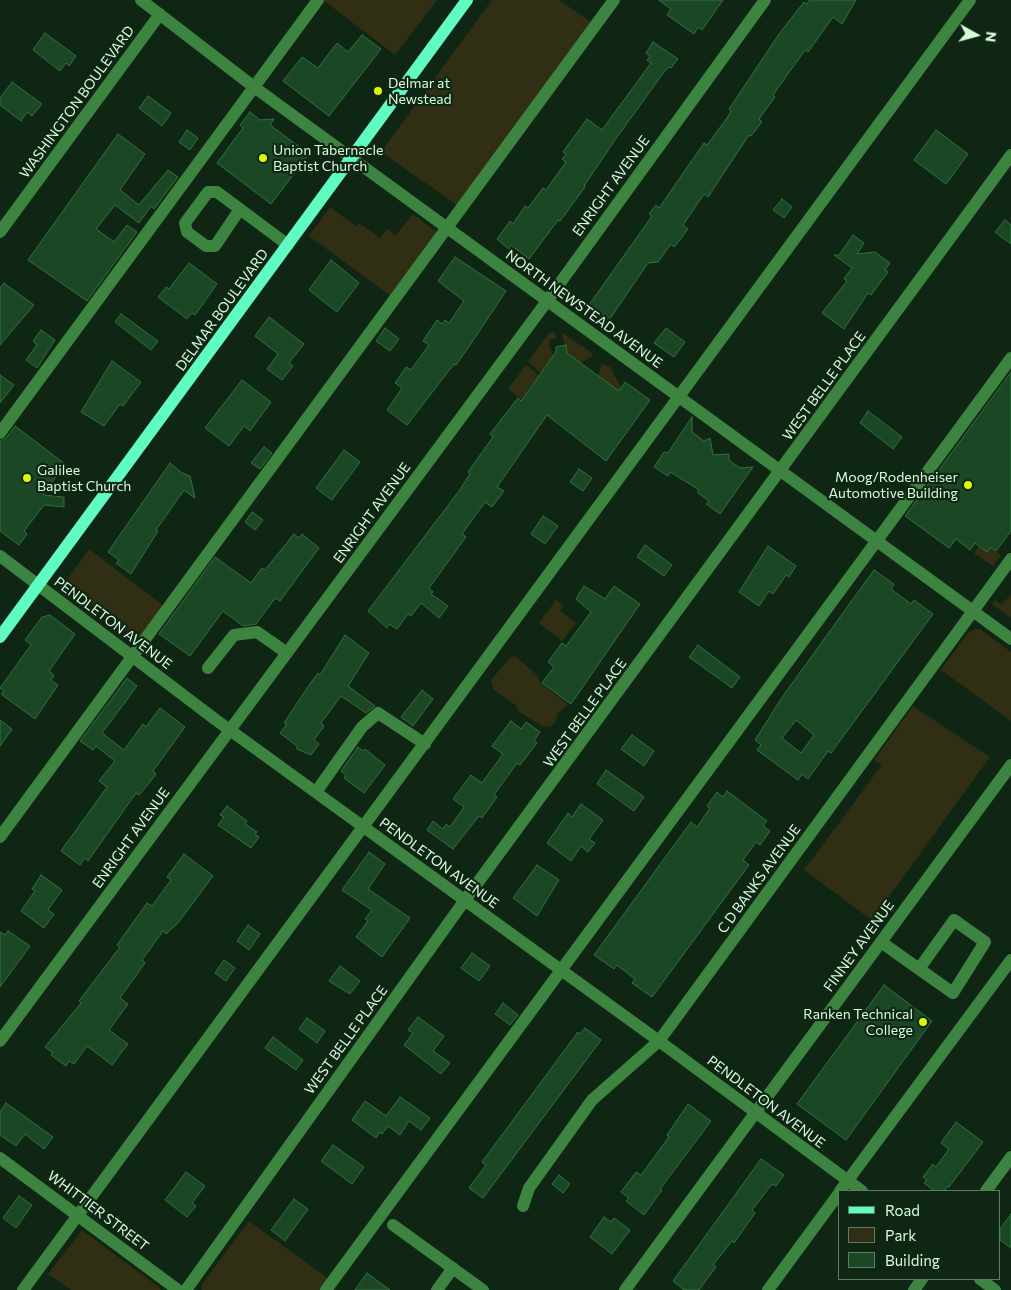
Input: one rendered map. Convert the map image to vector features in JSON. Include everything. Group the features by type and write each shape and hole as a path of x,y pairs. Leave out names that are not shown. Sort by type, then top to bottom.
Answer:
{"main road":[{"name":"DELMAR BOULEVARD","path":"0,637 467,0"}],"street":[{"name":"NORTH NEWSTEAD AVENUE","path":"141,0 254,87 780,472 878,540 1011,639"},
{"path":"0,433 318,0"},
{"path":"0,837 614,0"},
{"name":"ENRIGHT AVENUE","path":"0,1041 547,301 765,0"},
{"path":"23,1290 970,0"},
{"name":"WASHINGTON BOULEVARD","path":"0,232 160,14"},
{"name":"WEST BELLE PLACE","path":"186,1290 465,900 1011,155"},
{"path":"240,209 215,246 206,246 187,232 185,223 208,192 217,192 240,209 288,245"},
{"path":"326,1290 1011,358"},
{"name":"PENDLETON AVENUE","path":"0,556 230,730 562,970 755,1113 842,1188 855,1190"},
{"name":"C D BANKS AVENUE","path":"523,1206 529,1188 592,1100 659,1041 1011,559"},
{"path":"208,668 234,635 257,632 287,653"},
{"path":"316,792 362,727 378,713 425,744"},
{"name":"FINNEY AVENUE","path":"625,1290 1011,765"},
{"path":"881,942 919,969 953,993 985,942 954,920 919,969"},
{"path":"842,1188 1011,960"},
{"path":"987,1190 1011,1157"},
{"name":"WHITTIER STREET","path":"0,1158 178,1290"},
{"path":"768,1290 838,1194"},
{"path":"393,1225 481,1289"},
{"path":"437,1290 453,1268"},
{"path":"981,1280 995,1290"}],"green space":[{"path":"323,0 437,0 395,55"},
{"path":"492,0 559,0 591,22 457,205 381,152"},
{"path":"330,207 357,227 359,223 380,238 387,229 396,235 413,214 438,233 392,297 309,236"},
{"path":"555,332 556,338 550,340 549,345 554,356 541,373 528,362 549,333"},
{"path":"561,332 592,353 593,356 581,363 567,353"},
{"path":"602,363 610,367 621,387 616,395 598,376"},
{"path":"526,365 539,375 521,399 508,389"},
{"path":"979,546 987,552 991,547 1001,555 993,566 974,553"},
{"path":"89,549 165,607 141,641 64,584"},
{"path":"1011,594 1011,618 992,604 995,600 1002,605"},
{"path":"556,600 564,605 560,611 576,623 562,641 539,623"},
{"path":"975,629 980,629 1011,652 1011,721 941,670 968,633"},
{"path":"515,656 537,675 540,683 568,704 557,714 556,721 551,726 544,727 518,711 517,706 493,689 491,680 510,658"},
{"path":"913,706 990,757 872,920 804,870 882,765 874,760"},
{"path":"249,1221 330,1280 323,1290 202,1290 202,1284"},
{"path":"82,1230 161,1290 71,1290 48,1274"}],"building":[{"path":"659,0 723,0 702,30 698,27 694,34 667,15 671,9"},
{"path":"810,0 856,0 842,24 833,17 808,52 805,50 773,95 775,97 759,119 762,122 751,136 749,135 708,197 704,194 683,225 688,229 674,247 671,244 658,262 648,263 609,320 589,305 652,216 649,214 656,205 659,208 704,143 707,145 727,118 731,111 729,109 779,34 804,2 806,4"},
{"path":"45,33 76,56 69,66 66,63 60,71 33,50"},
{"path":"362,35 381,49 329,116 283,81 302,57 318,68 337,43 348,52"},
{"path":"653,42 678,59 671,68 669,67 664,72 615,140 585,187 529,259 511,245 509,249 497,239 510,221 513,224 525,206 528,208 543,188 546,190 566,162 562,159 566,154 563,152 587,119 602,130 651,63 647,60 650,56 646,53"},
{"path":"12,82 42,104 32,116 27,112 21,121 0,105 0,98"},
{"path":"148,96 171,113 162,126 139,108"},
{"name":"Union Tabernacle Baptist Church","path":"250,112 260,120 274,119 270,125 309,154 271,204 217,163 243,128 240,125"},
{"path":"187,130 198,138 190,150 179,142"},
{"path":"936,130 968,154 946,184 914,160"},
{"path":"118,134 145,154 120,190 139,205 168,170 178,177 154,209 151,206 139,223 115,205 96,229 114,242 127,225 137,232 87,301 28,260"},
{"path":"782,199 792,207 784,218 773,210"},
{"path":"1005,220 1011,225 1011,244 995,232"},
{"path":"853,235 864,243 857,254 875,252 890,263 885,270 888,272 871,295 868,293 844,329 822,313 847,281 844,279 852,268 834,255 839,255"},
{"path":"455,257 506,291 456,365 454,364 407,425 387,410 402,388 395,383 406,367 411,370 429,345 423,341 437,320 442,324 445,320 449,323 464,301 438,281"},
{"path":"331,260 359,283 337,312 309,290"},
{"path":"189,263 217,284 195,315 192,313 187,319 158,297 166,287 169,289"},
{"path":"4,283 34,305 0,345 0,288"},
{"path":"121,314 158,341 151,350 115,322"},
{"path":"269,317 304,344 289,363 293,366 282,380 267,369 278,354 255,336"},
{"path":"385,328 399,339 390,351 376,341"},
{"path":"666,328 685,342 674,357 654,343"},
{"path":"41,330 55,340 37,368 26,360 37,345 33,341"},
{"path":"566,345 567,353 619,391 625,382 650,400 606,461 547,415 497,487 504,491 492,507 485,502 462,534 466,537 429,588 433,592 431,594 448,606 439,618 421,603 411,616 408,614 397,629 389,624 387,628 368,611 459,491 470,474 468,472 493,437 490,434 518,398 521,401 556,352 556,347"},
{"path":"112,361 141,382 123,406 120,404 104,426 81,412"},
{"name":"Moog/Rodenheiser Automotive Building","path":"1011,372 1011,531 996,551 991,547 987,552 975,543 970,550 956,539 949,548 905,516"},
{"path":"0,375 14,385 0,403"},
{"path":"242,380 271,402 250,431 244,426 229,446 205,428"},
{"path":"868,411 902,437 893,449 860,423"},
{"path":"692,417 692,432 704,441 710,438 713,455 729,454 729,460 740,468 753,467 720,514 706,504 709,501 698,493 698,489 670,472 668,476 654,467 664,452 668,453"},
{"name":"Galilee Baptist Church","path":"15,426 65,464 43,495 64,497 64,507 44,505 24,531 27,534 19,545 0,531 0,441 6,438"},
{"path":"264,447 272,453 260,469 251,463"},
{"path":"344,450 360,462 332,500 316,488"},
{"path":"170,463 182,473 190,476 195,498 184,490 156,530 158,531 131,574 116,563 119,560 108,552"},
{"path":"579,469 592,478 583,491 570,482"},
{"path":"252,512 263,520 255,530 245,522"},
{"path":"543,516 558,526 545,544 531,534"},
{"path":"294,534 299,538 302,534 319,548 280,601 275,598 256,624 243,626 223,611 190,656 159,634 215,557 251,583 262,568 265,570"},
{"path":"645,545 672,565 664,576 637,557"},
{"path":"768,546 796,566 789,577 786,575 773,594 769,591 759,606 739,592"},
{"path":"874,570 894,584 891,589 911,604 914,600 933,614 831,753 828,751 808,779 802,774 798,780 757,750 761,745 755,740 783,696","holes":["796,720 814,735 801,753 782,738"]},
{"path":"584,586 605,599 614,586 640,604 571,704 542,683 554,667 548,662 562,643 566,646 591,612 576,599"},
{"path":"50,615 75,634 49,671 54,675 51,680 58,685 35,719 1,694 4,691 0,688 31,645 25,640 42,617"},
{"path":"345,635 369,653 348,686 375,706 366,713 341,696 321,723 324,726 314,740 319,744 311,755 297,749 297,746 280,733 287,724 284,723 307,688 318,673 320,675"},
{"path":"698,645 740,677 732,688 689,657"},
{"path":"127,678 137,686 102,733 124,750 143,724 146,727 160,708 185,727 153,771 156,774 150,782 139,795 136,793 88,861 85,858 80,865 61,851 107,787 99,781 115,761 96,746 93,750 80,741"},
{"path":"422,690 433,699 413,726 401,717"},
{"path":"0,720 12,729 0,746"},
{"path":"511,721 521,729 526,722 540,732 534,741 537,743 520,765 517,763 494,795 497,797 482,818 479,816 453,849 427,830 433,821 443,829 446,824 450,827 464,807 453,799 471,775 482,783 503,754 492,746"},
{"path":"632,735 654,751 644,766 621,749"},
{"path":"358,747 363,751 365,749 385,765 364,793 344,778 346,775 341,771"},
{"path":"606,770 644,797 634,811 597,784"},
{"path":"727,791 767,821 763,826 770,831 760,845 756,842 743,860 749,865 652,997 632,983 635,979 617,965 614,969 594,955 691,822 697,827 710,808 707,806 717,792 723,797"},
{"path":"581,804 603,820 589,839 595,843 588,852 581,846 571,861 547,843 568,813 572,817"},
{"path":"227,806 247,821 245,824 257,832 255,834 259,837 251,848 218,825 224,817 220,815"},
{"path":"369,852 385,864 368,889 410,918 382,957 356,937 368,921 365,919 372,910 342,890"},
{"path":"184,854 213,876 178,923 166,934 163,931 142,960 145,963 120,998 128,1004 109,1030 128,1044 112,1065 87,1046 74,1064 69,1061 66,1066 51,1055 53,1053 45,1047 81,1003 79,1001 120,947 117,945 147,903 152,906 171,880 167,877"},
{"path":"537,865 559,880 537,916 513,898"},
{"path":"41,875 62,890 48,910 54,914 44,928 21,911 35,891 32,889"},
{"path":"248,925 260,934 249,950 237,941"},
{"path":"8,931 30,946 0,987 0,932 5,935"},
{"path":"472,953 490,966 479,981 461,968"},
{"path":"224,960 235,968 226,981 215,973"},
{"path":"340,966 360,981 350,994 329,981"},
{"path":"884,985 932,1021 846,1140 797,1104"},
{"path":"503,1003 518,1015 510,1025 495,1014"},
{"path":"418,1017 444,1036 433,1051 450,1063 441,1074 404,1045 413,1033 408,1030"},
{"path":"307,1018 325,1031 317,1043 299,1029"},
{"path":"585,1028 601,1040 483,1198 469,1188 486,1165 482,1162 578,1032 580,1034"},
{"path":"273,1037 303,1060 296,1070 265,1048"},
{"path":"400,1097 430,1118 421,1130 409,1121 400,1135 388,1126 376,1138 352,1120 365,1101 386,1116"},
{"path":"6,1103 53,1137 44,1149 25,1134 16,1146 0,1135 0,1112"},
{"path":"688,1104 711,1121 660,1189 662,1190 644,1215 626,1201 629,1198 621,1192 636,1172 641,1175 669,1137 667,1135"},
{"path":"956,1122 983,1142 949,1187 945,1190 934,1190 924,1183 927,1180 923,1177 933,1164 936,1167 949,1149 941,1143"},
{"path":"333,1145 364,1167 352,1184 321,1161"},
{"path":"761,1159 784,1175 776,1186 772,1184 752,1210 755,1213 734,1243 732,1241 713,1265 716,1267 699,1290 684,1290 673,1281"},
{"path":"186,1172 205,1186 192,1203 196,1206 187,1217 165,1200"},
{"path":"559,1175 570,1184 563,1193 552,1184"},
{"path":"19,1196 32,1205 16,1228 3,1218"},
{"path":"294,1199 308,1209 285,1241 271,1230"},
{"path":"1011,1214 1011,1248 1001,1241 1001,1228"},
{"path":"604,1217 611,1222 614,1218 630,1230 612,1254 590,1237"},
{"path":"367,1273 390,1290 355,1290"}],"place":[{"name":"Delmar at Newstead","path":"378,91"},
{"name":"Union Tabernacle Baptist Church","path":"263,158"},
{"name":"Galilee Baptist Church","path":"27,478"},
{"name":"Moog/Rodenheiser Automotive Building","path":"968,485"},
{"name":"Ranken Technical College","path":"923,1022"}]}
